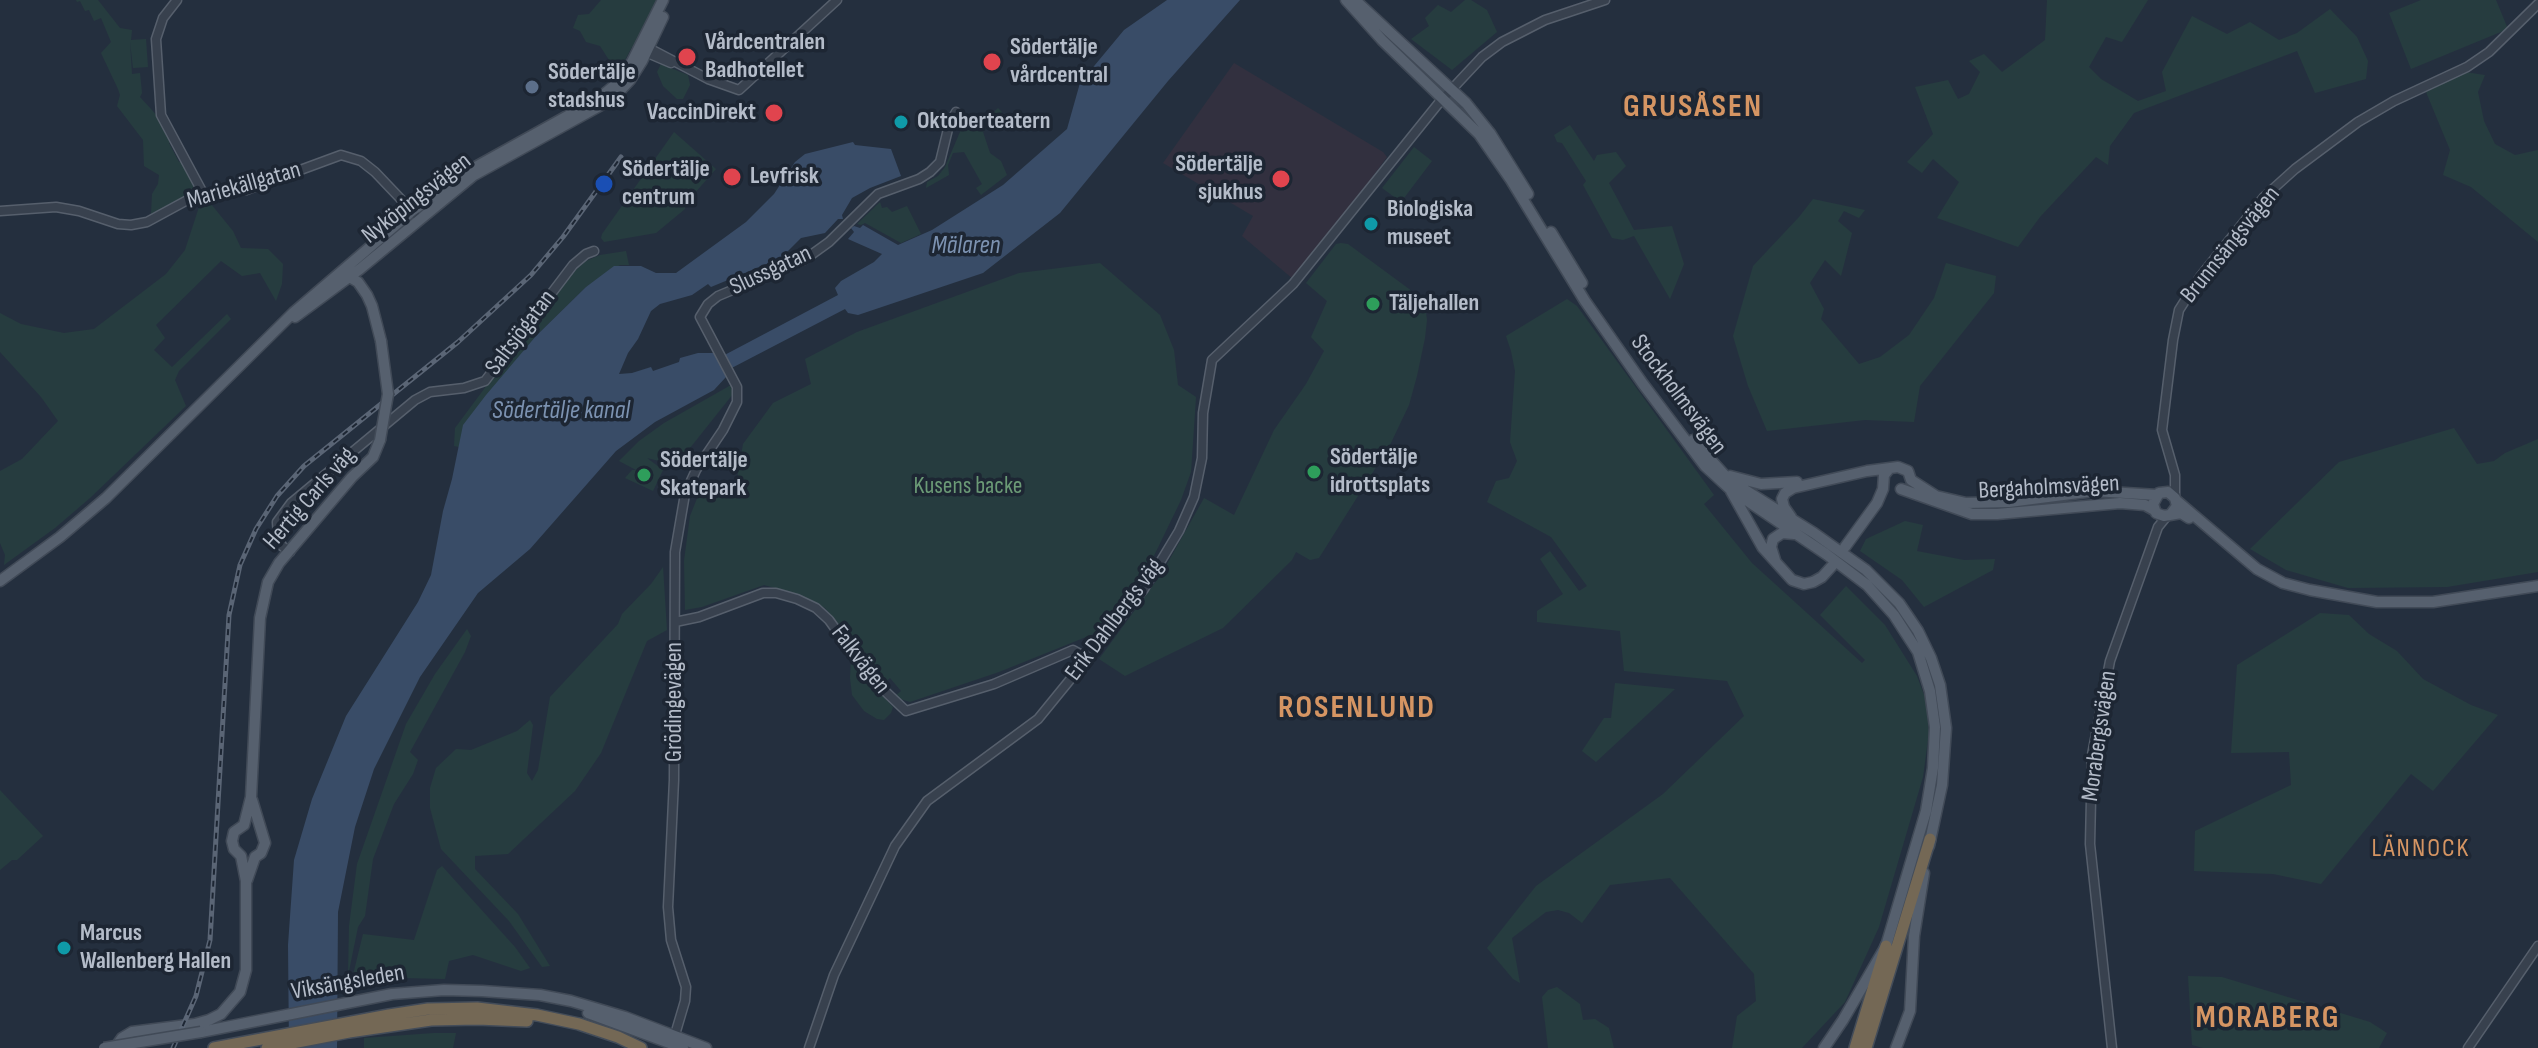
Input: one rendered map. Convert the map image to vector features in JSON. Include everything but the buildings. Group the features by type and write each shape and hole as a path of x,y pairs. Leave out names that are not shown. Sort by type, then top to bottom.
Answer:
{"highway":[{"path":"1866,1048 1930,839"},
{"path":"1855,1048 1886,946"},
{"path":"214,1048 389,1020 498,1014 579,1024 641,1048"},
{"path":"537,1019 624,1048"},
{"path":"267,1048 389,1020"}],"main road":[{"path":"644,48 663,0"},
{"path":"644,48 670,0"},
{"name":"Stockholmsvägen","path":"1346,0 1382,40 1468,122 1500,163 1585,301 1696,456 1730,489 1844,566 1885,604 1918,652 1930,691 1935,727 1930,789 1920,837 1886,946 1824,1048"},
{"name":"Stockholmsvägen","path":"1355,0 1452,89 1490,133 1610,327 1690,437 1719,470 1739,487 1856,562 1899,603 1925,644 1940,685 1946,728 1942,785 1916,918 1910,1011 1896,1048"},
{"name":"Nyköpingsvägen","path":"281,326 350,277 357,264 412,211 470,170 598,99 623,76 644,48"},
{"name":"Nyköpingsvägen","path":"1,580 60,537 106,498 336,274 357,264 420,221 474,175 612,99 630,80 644,48"},
{"name":"Hertig Carls väg","path":"357,264 361,287"},
{"path":"336,274 350,277"},
{"name":"Hertig Carls väg","path":"350,277 377,323"},
{"name":"Hertig Carls väg","path":"115,1048 122,1038 132,1032 209,1020 221,1014 240,992 246,970 246,881 241,856 234,849 232,841 234,832 244,825 251,797 260,618 268,582 352,477 373,457 380,440 388,394 381,341 372,306 361,287 350,277"},
{"name":"Bergaholmsvägen","path":"1889,469 1903,467 1911,480 1923,490 1966,503 2009,502 2094,491 2160,494"},
{"path":"1795,521 1782,503 1785,493 1793,488 1889,469"},
{"path":"1889,469 1884,475 1890,486"},
{"path":"1719,470 1761,484 1823,482"},
{"name":"Bergaholmsvägen","path":"1861,473 1972,514 2120,503 2145,505 2162,513 2181,513 2205,526"},
{"path":"1845,547 1890,486 1911,480"},
{"path":"1730,489 1763,548 1792,580 1804,584 1817,580 1832,566"},
{"path":"2168,492 2176,499 2176,508 2162,513 2153,504 2160,494 2168,492"},
{"name":"Bergaholmsvägen","path":"2176,499 2257,569 2283,583 2344,598 2377,602 2433,602 2538,586"},
{"path":"1780,568 1772,552 1773,539 1782,533 1797,535"},
{"name":"Hertig Carls väg","path":"246,881 255,857 265,847 265,837 251,797"},
{"path":"244,825 253,825 261,830"},
{"path":"241,856 255,857"},
{"name":"Viksängsleden","path":"201,1032 392,994 444,990 503,993 599,1009 673,1039 706,1048"},
{"path":"141,1031 128,1041 126,1048 201,1032"},
{"path":"104,1048 201,1032"},
{"name":"Viksängsleden","path":"673,1039 683,1048"}],"street":[{"path":"177,0 167,11 156,39 161,115 204,195"},
{"path":"644,48 739,90 837,0"},
{"name":"Erik Dahlbergs väg","path":"809,1048 834,975 895,846 927,801 1038,719 1144,589 1179,531 1194,497 1202,458 1203,413 1212,360 1293,284 1444,98 1482,57 1502,42 1545,20 1605,0"},
{"name":"Brunnsängsvägen","path":"2176,499 2175,475 2162,430 2179,310 2200,277 2264,197 2295,169 2358,122 2394,101 2467,67 2527,17 2538,4"},
{"name":"Slussgatan","path":"719,355 700,317 713,300 804,260 829,242 878,194 919,179 940,162 949,125 956,112"},
{"name":"Mariekällgatan","path":"0,211 56,207 131,225 147,222 193,197 246,190 341,155 361,161 375,172 420,221"},
{"name":"Saltsjögatan","path":"290,552 282,546 277,522 291,503 415,400 430,392 464,388 485,381 573,265 594,251"},
{"name":"Grödingevägen","path":"673,1039 685,1001 686,987 671,940 668,907 674,780 677,530 685,494 696,470 737,402 737,387 719,355"},
{"path":"2160,494 2175,475"},
{"name":"Morabergsvägen","path":"2112,1048 2091,856 2091,764 2110,661 2162,513"},
{"name":"Falkvägen","path":"675,622 699,617 763,593 797,599 816,608 829,620 869,676 906,711 994,684 1073,650 1088,658"},
{"path":"2468,1048 2538,946"}],"shaded area":[{"name":"Södertälje sjukhus","path":"1234,63 1387,157 1293,279 1242,236 1253,216 1163,163"}],"green space":[{"path":"76,0 98,0 120,28 132,30 131,40 146,39 148,67 133,68 130,42 132,74 140,73 140,97 162,121 173,140 169,143 179,162 185,160 194,182 193,191 156,213 151,214 152,194 159,175 144,166 143,140 117,106 120,95 101,53 111,42 101,18 94,21 89,10 85,11 80,1"},
{"path":"601,0 658,0 637,46 632,47 625,60 609,60 600,46 586,42 580,31 573,28 578,15 589,14"},
{"path":"1465,0 1471,0 1487,10 1497,32 1452,70 1411,39 1429,26 1425,18 1438,5 1451,12"},
{"path":"2047,0 2148,0 2122,42 2106,37 2089,67 2101,79 2138,101 2166,91 2162,72 2192,16 2227,34 2250,22 2279,40 2297,33 2330,9 2357,37 2368,61 2366,79 2315,93 2297,51 2134,113 2110,146 2108,165 2096,157 2040,217 2018,247 1937,218 1959,182 1933,159 1922,173 1907,162 1933,134 1915,87 1948,80 1958,99 1969,94 1980,72 1969,61 1984,54 2002,72 2045,40"},
{"path":"2421,0 2496,0 2508,29 2411,69 2389,13"},
{"path":"661,64 688,75 690,85 683,99 677,99 663,86 657,72"},
{"path":"2465,72 2485,75 2478,92 2484,121 2495,144 2515,155 2538,150 2538,242 2471,187 2443,175 2450,150 2426,92"},
{"path":"998,108 1002,112 983,132 990,153 1001,161 1007,175 981,195 976,188 982,184 964,152 953,153 948,165 949,175 926,188 927,182 938,176 945,167 966,118 980,125"},
{"path":"1570,125 1594,161 1597,155 1616,152 1626,166 1609,183 1634,230 1672,226 1684,264 1670,299 1634,236 1623,240 1612,238 1583,185 1586,181 1554,135"},
{"path":"674,132 716,169 686,203 685,209 656,233 604,242 602,234"},
{"path":"1414,147 1432,161 1401,202 1382,188"},
{"path":"1813,199 1865,210 1859,218 1844,211 1838,221 1852,233 1841,276 1825,260 1810,283 1824,309 1821,319 1859,364 1880,357 1909,335 1934,298 1946,263 1996,276 1994,293 1920,386 1914,422 1865,420 1767,431 1748,386 1733,336 1753,266"},
{"path":"880,202 882,208 887,207 892,212 907,206 921,234 901,243 865,223 857,224"},
{"path":"211,204 233,231 241,248 268,249 283,264 282,284 276,301 260,273 242,276 221,261 156,325 165,338 154,350 172,367 227,314 231,319 179,371 175,380 186,406 90,498 4,565 5,555 0,543 0,471 22,459 58,421 41,397 0,352 0,313 21,324 64,333 94,329 166,274 185,250 199,207"},
{"name":"Södertälje idrottsplats","path":"1336,244 1348,244 1420,297 1425,304 1425,338 1417,376 1409,405 1390,445 1319,558 1310,560 1296,552 1292,560 1223,628 1125,676 1099,659 1162,573 1204,498 1234,515 1274,430 1306,384 1324,351 1311,337 1327,301 1306,283"},
{"path":"626,251 629,265 620,265 586,287 536,336 464,425 459,447 454,446 455,428 577,269 600,255"},
{"name":"Kusens backe","path":"1100,263 1160,315 1174,350 1178,385 1196,397 1191,472 1181,500 1149,566 1096,633 999,672 910,702 894,697 901,691 890,678 883,684 825,608 797,594 764,585 685,610 684,561 690,516 704,481 735,490 743,444 773,403 811,384 805,359 857,332 1019,273"},
{"path":"1567,299 1577,306 1714,495 1704,504 1752,563 1862,663 1865,660 1820,615 1846,586 1885,625 1917,676 1926,700 1929,732 1923,777 1879,927 1845,1002 1802,1048 1732,1048 1737,1016 1756,1001 1754,974 1670,878 1610,885 1582,923 1569,913 1558,910 1546,912 1512,938 1520,983 1487,948 1536,886 1663,794 1744,716 1727,681 1624,671 1620,631 1537,622 1537,611 1563,594 1540,559 1550,551 1579,591 1587,586 1551,537 1487,502 1496,481 1509,478 1517,461 1510,442 1515,371 1506,336"},
{"path":"731,385 733,394 682,458 673,460 667,468 659,461 647,458 663,470 653,491 625,478 636,470 619,461 639,441"},
{"path":"2454,428 2477,464 2494,461 2538,439 2538,572 2447,587 2348,588 2286,570 2250,549 2339,462"},
{"path":"1905,521 1923,525 1917,551 1964,560 1995,559 1993,570 1924,607 1902,580 1860,551 1866,539"},
{"path":"663,567 667,630 647,641 601,753 575,791 508,854 475,856 475,869 518,914 550,966 542,967 509,921 441,849 430,808 430,788 436,768 456,749 471,750 517,731 530,720 533,725 527,773 532,781 538,770 550,697 618,624 622,614"},
{"path":"2320,613 2349,615 2369,634 2397,651 2423,679 2471,705 2498,715 2433,791 2411,774 2321,884 2273,874 2194,871 2195,831 2291,785 2289,752 2231,753 2237,665"},
{"path":"467,629 471,636 465,652 410,752 418,760 394,804 373,859 365,916 358,927 348,976 349,926 357,864 406,724 435,674"},
{"path":"851,659 893,707 884,720 864,711 852,695"},
{"path":"1615,683 1675,689 1596,762 1582,751 1604,718 1611,718"},
{"path":"0,790 43,836 17,860 12,860 0,870"},
{"path":"442,866 530,968 521,971 473,955 449,961 445,979 402,978 351,983 363,934 414,940 437,870"},
{"path":"2188,976 2222,977 2370,1022 2387,1033 2379,1048 2203,1048 2192,1045"},
{"path":"1557,987 1580,1004 1583,1020 1595,1019 1609,1028 1614,1048 1548,1048 1542,997 1548,990"},
{"path":"456,1033 453,1048 364,1048 364,1038"}],"water":[{"name":"Södertälje kanal","path":"1167,0 1240,0 1168,81 1060,213 983,273 858,315 845,309 724,372 726,377 714,390 655,422 616,451 530,549 478,593 420,677 374,769 355,827 338,912 337,1048 289,1048 288,945 294,860 312,799 346,716 418,602 431,575 463,425 486,395 536,336 586,287 614,266 641,266 656,273 676,273 746,222 774,194 795,162 805,154 853,142 855,145 891,149 901,176 852,198 842,215 843,219 838,219 825,233 801,238 781,258 711,287 708,284 692,295 660,304 651,311 619,374 651,367 653,371 698,353 714,353 717,359 838,295 835,288 841,281 882,254 848,239 854,232 851,228 863,225 898,245 932,230 1003,185 1067,129 1080,83 1124,30"}],"railway":[{"path":"173,1048 196,996 210,940 229,615 240,565 256,529 277,496 304,466 458,342 531,275 621,157"}],"place":[{"name":"Vårdcentralen Badhotellet","path":"687,57"},
{"name":"Södertälje vårdcentral","path":"992,62"},
{"name":"Södertälje stadshus","path":"532,87"},
{"name":"VaccinDirekt","path":"774,113"},
{"name":"Oktoberteatern","path":"901,122"},
{"name":"Levfrisk","path":"732,177"},
{"name":"Södertälje sjukhus","path":"1281,179"},
{"name":"Södertälje centrum","path":"604,184"},
{"name":"Biologiska museet","path":"1371,224"},
{"name":"Täljehallen","path":"1373,304"},
{"name":"Södertälje idrottsplats","path":"1314,472"},
{"name":"Södertälje Skatepark","path":"644,475"},
{"name":"Marcus Wallenberg Hallen","path":"64,948"}],"district":[{"name":"GRUSÅSEN","path":"1693,108"},
{"name":"ROSENLUND","path":"1357,709"},
{"name":"LÄNNOCK","path":"2421,849"},
{"name":"MORABERG","path":"2268,1019"}],"water label":[{"name":"Mälaren","path":"966,246"}]}
